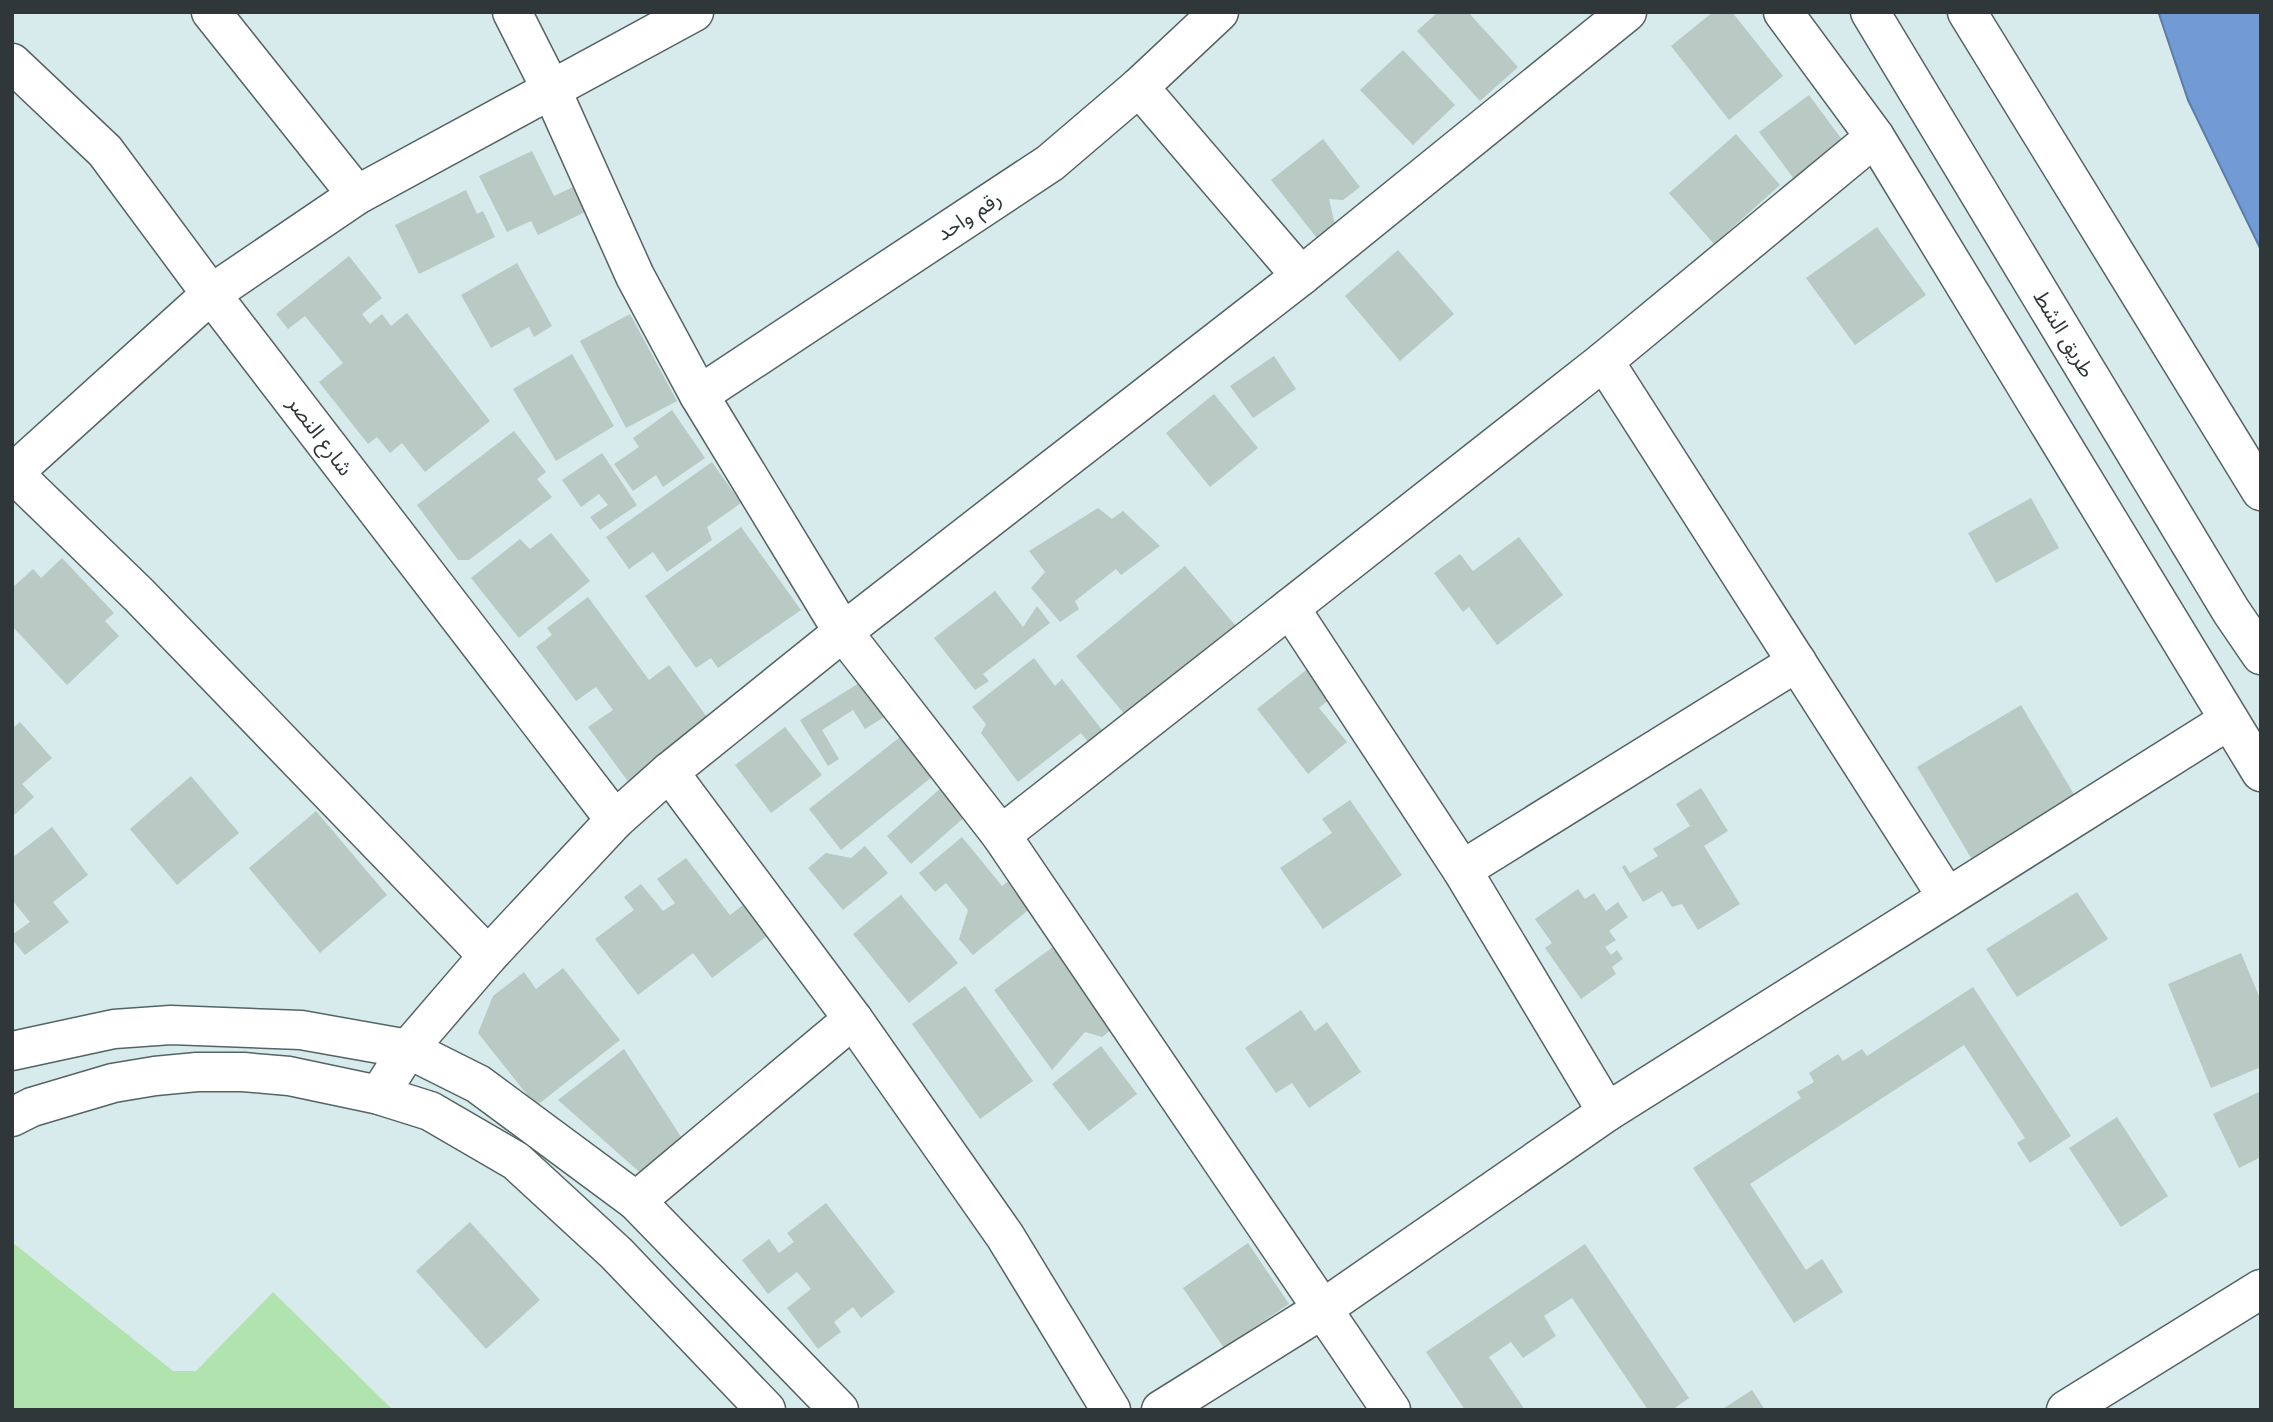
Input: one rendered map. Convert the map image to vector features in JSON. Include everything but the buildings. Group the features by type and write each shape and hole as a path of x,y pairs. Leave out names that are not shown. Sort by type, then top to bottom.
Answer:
{"street":[{"path":"211,12 357,195"},
{"path":"512,12 552,91 635,276 699,395 843,632 1001,835 1391,1410"},
{"path":"488,956 139,595 13,473 211,294 357,195 694,12"},
{"name":"رقم واحد","path":"699,395 1050,163 1139,87 1219,12"},
{"path":"379,1095 408,1049 488,956 615,820 669,772 843,632 1301,276 1627,12"},
{"path":"1783,12 1875,137 2261,772"},
{"name":"طريق الشط","path":"1870,12 2261,656"},
{"path":"1967,12 2261,491"},
{"name":"شارع النصر","path":"12,63 105,152 615,820"},
{"path":"1139,87 1301,276"},
{"path":"1001,835 1604,361 1875,137"},
{"path":"1604,361 1947,897"},
{"path":"1290,608 1462,870 1607,1112"},
{"path":"1462,870 1797,662"},
{"path":"1161,1410 1321,1310 1607,1112 2229,720"},
{"path":"669,772 853,1019 1005,1236 1111,1410"},
{"path":"636,1200 853,1019"},
{"path":"12,1052 114,1029 171,1025 300,1030 408,1049 478,1084 636,1200 839,1410"},
{"path":"12,1117 32,1107 113,1083 197,1072 289,1076 379,1095 430,1111 516,1161 616,1253 766,1410"},
{"path":"2066,1410 2261,1289"}],"green space":[{"path":"12,1242 173,1371 196,1371 273,1292 393,1410 12,1410"}],"water":[{"path":"2261,12 2261,250 2188,100 2159,14"}]}
